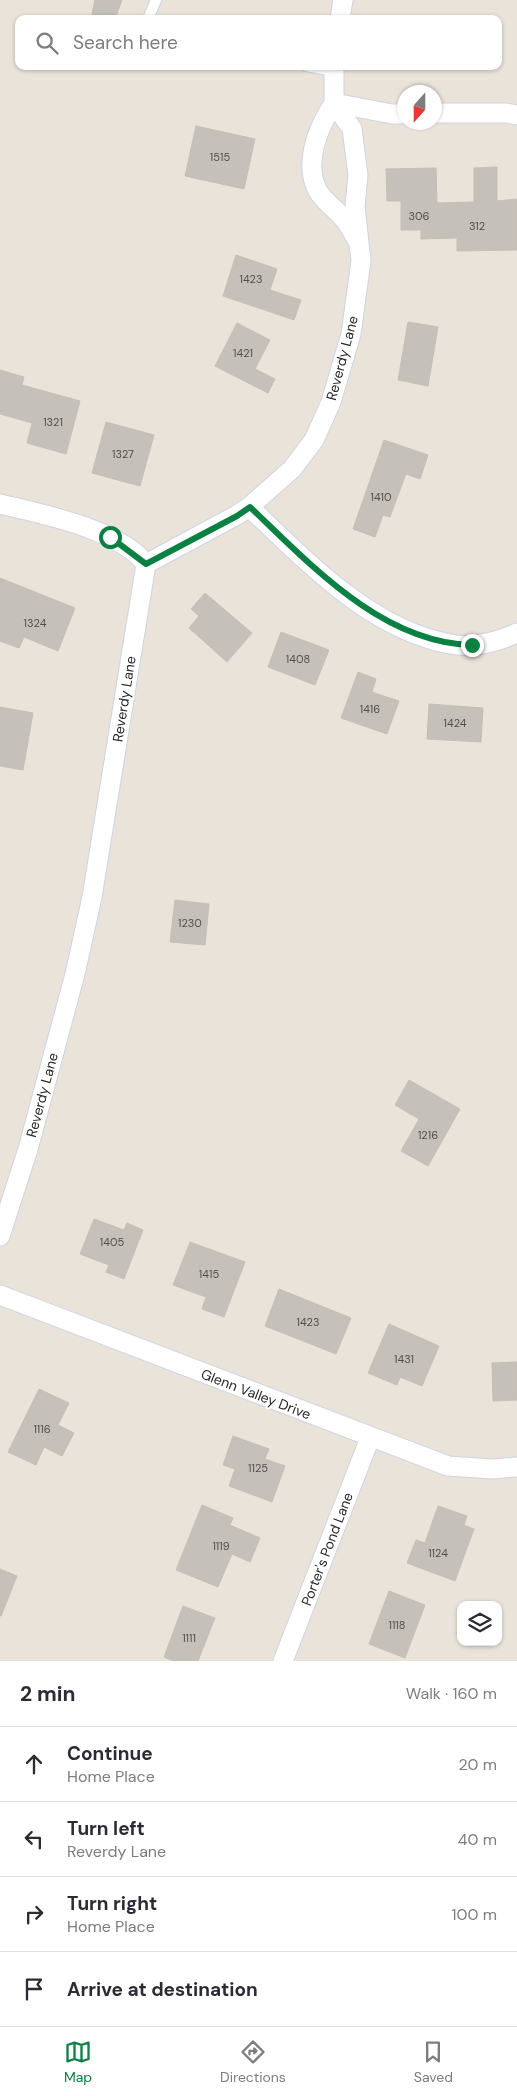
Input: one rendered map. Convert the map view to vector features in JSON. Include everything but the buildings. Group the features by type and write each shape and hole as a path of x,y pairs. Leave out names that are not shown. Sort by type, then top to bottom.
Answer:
{"street":[{"path":"341,15 343,0"},
{"path":"333,70 334,103 397,114"},
{"name":"Reverdy Lane","path":"0,1236 28,1148 82,943 93,888 146,564 237,516 250,507 292,469 314,440 331,402 351,334 361,261 355,206 358,175 352,129 334,103 322,121 312,161 312,173 318,192 345,220 359,243"},
{"path":"442,114 506,113 517,115"},
{"path":"0,504 94,530 110,537 146,564"},
{"path":"250,507 324,577 402,629 451,644 489,643 517,633"},
{"name":"Glenn Valley Drive","path":"0,1296 448,1466 492,1470 517,1467"},
{"name":"Porter's Pond Lane","path":"283,1661 370,1438"}],"lane":[{"path":"150,15 156,0"}],"route":[{"path":"110,537 142,558 146,564 237,516 250,507 324,577 365,606 402,629 451,644 472,645"}]}
